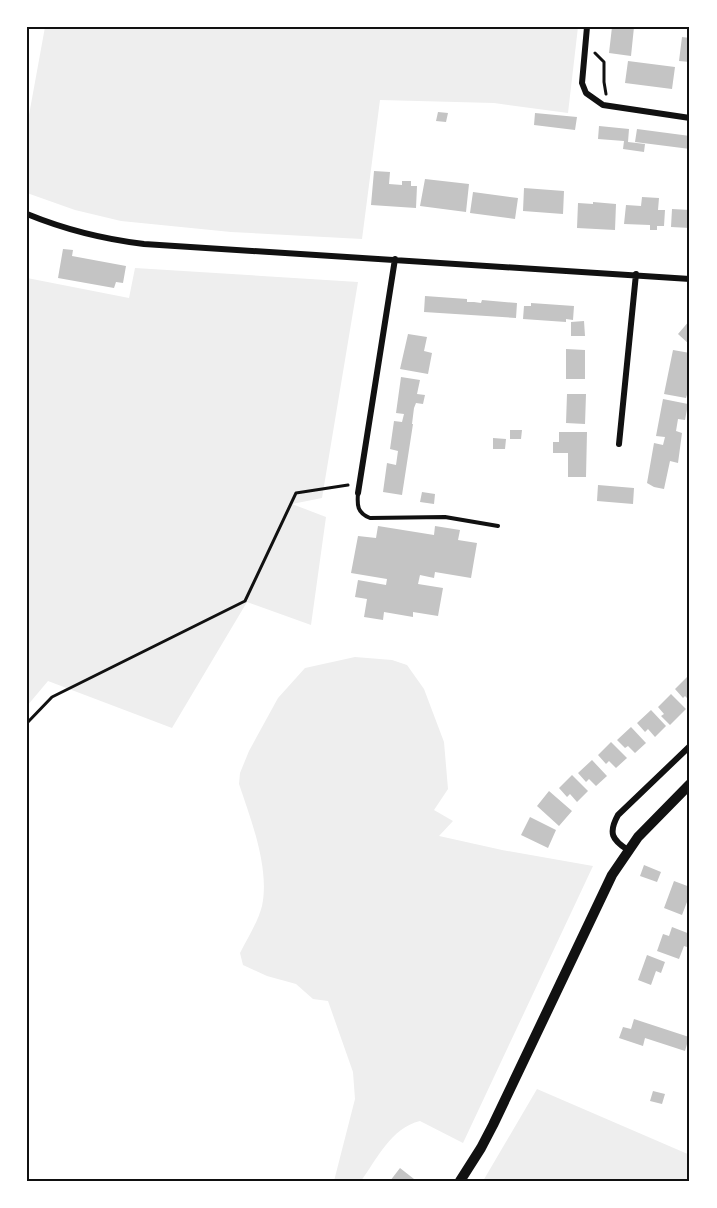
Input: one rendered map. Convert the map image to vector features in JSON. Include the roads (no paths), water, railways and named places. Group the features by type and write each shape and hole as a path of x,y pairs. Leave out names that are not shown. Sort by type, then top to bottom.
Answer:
{"street":[{"path":"587,27 582,83 586,93 603,105 690,118"},
{"path":"27,214 69,231 108,240 690,279"},
{"path":"358,493 395,259"},
{"path":"619,444 636,274"},
{"path":"628,850 618,844 612,835 613,825 618,815 690,746"},
{"path":"460,1181 485,1140 612,875 628,850 650,823 690,784"}],"lane":[{"path":"358,493 357,506 360,513 370,518 445,517 498,526"}]}
